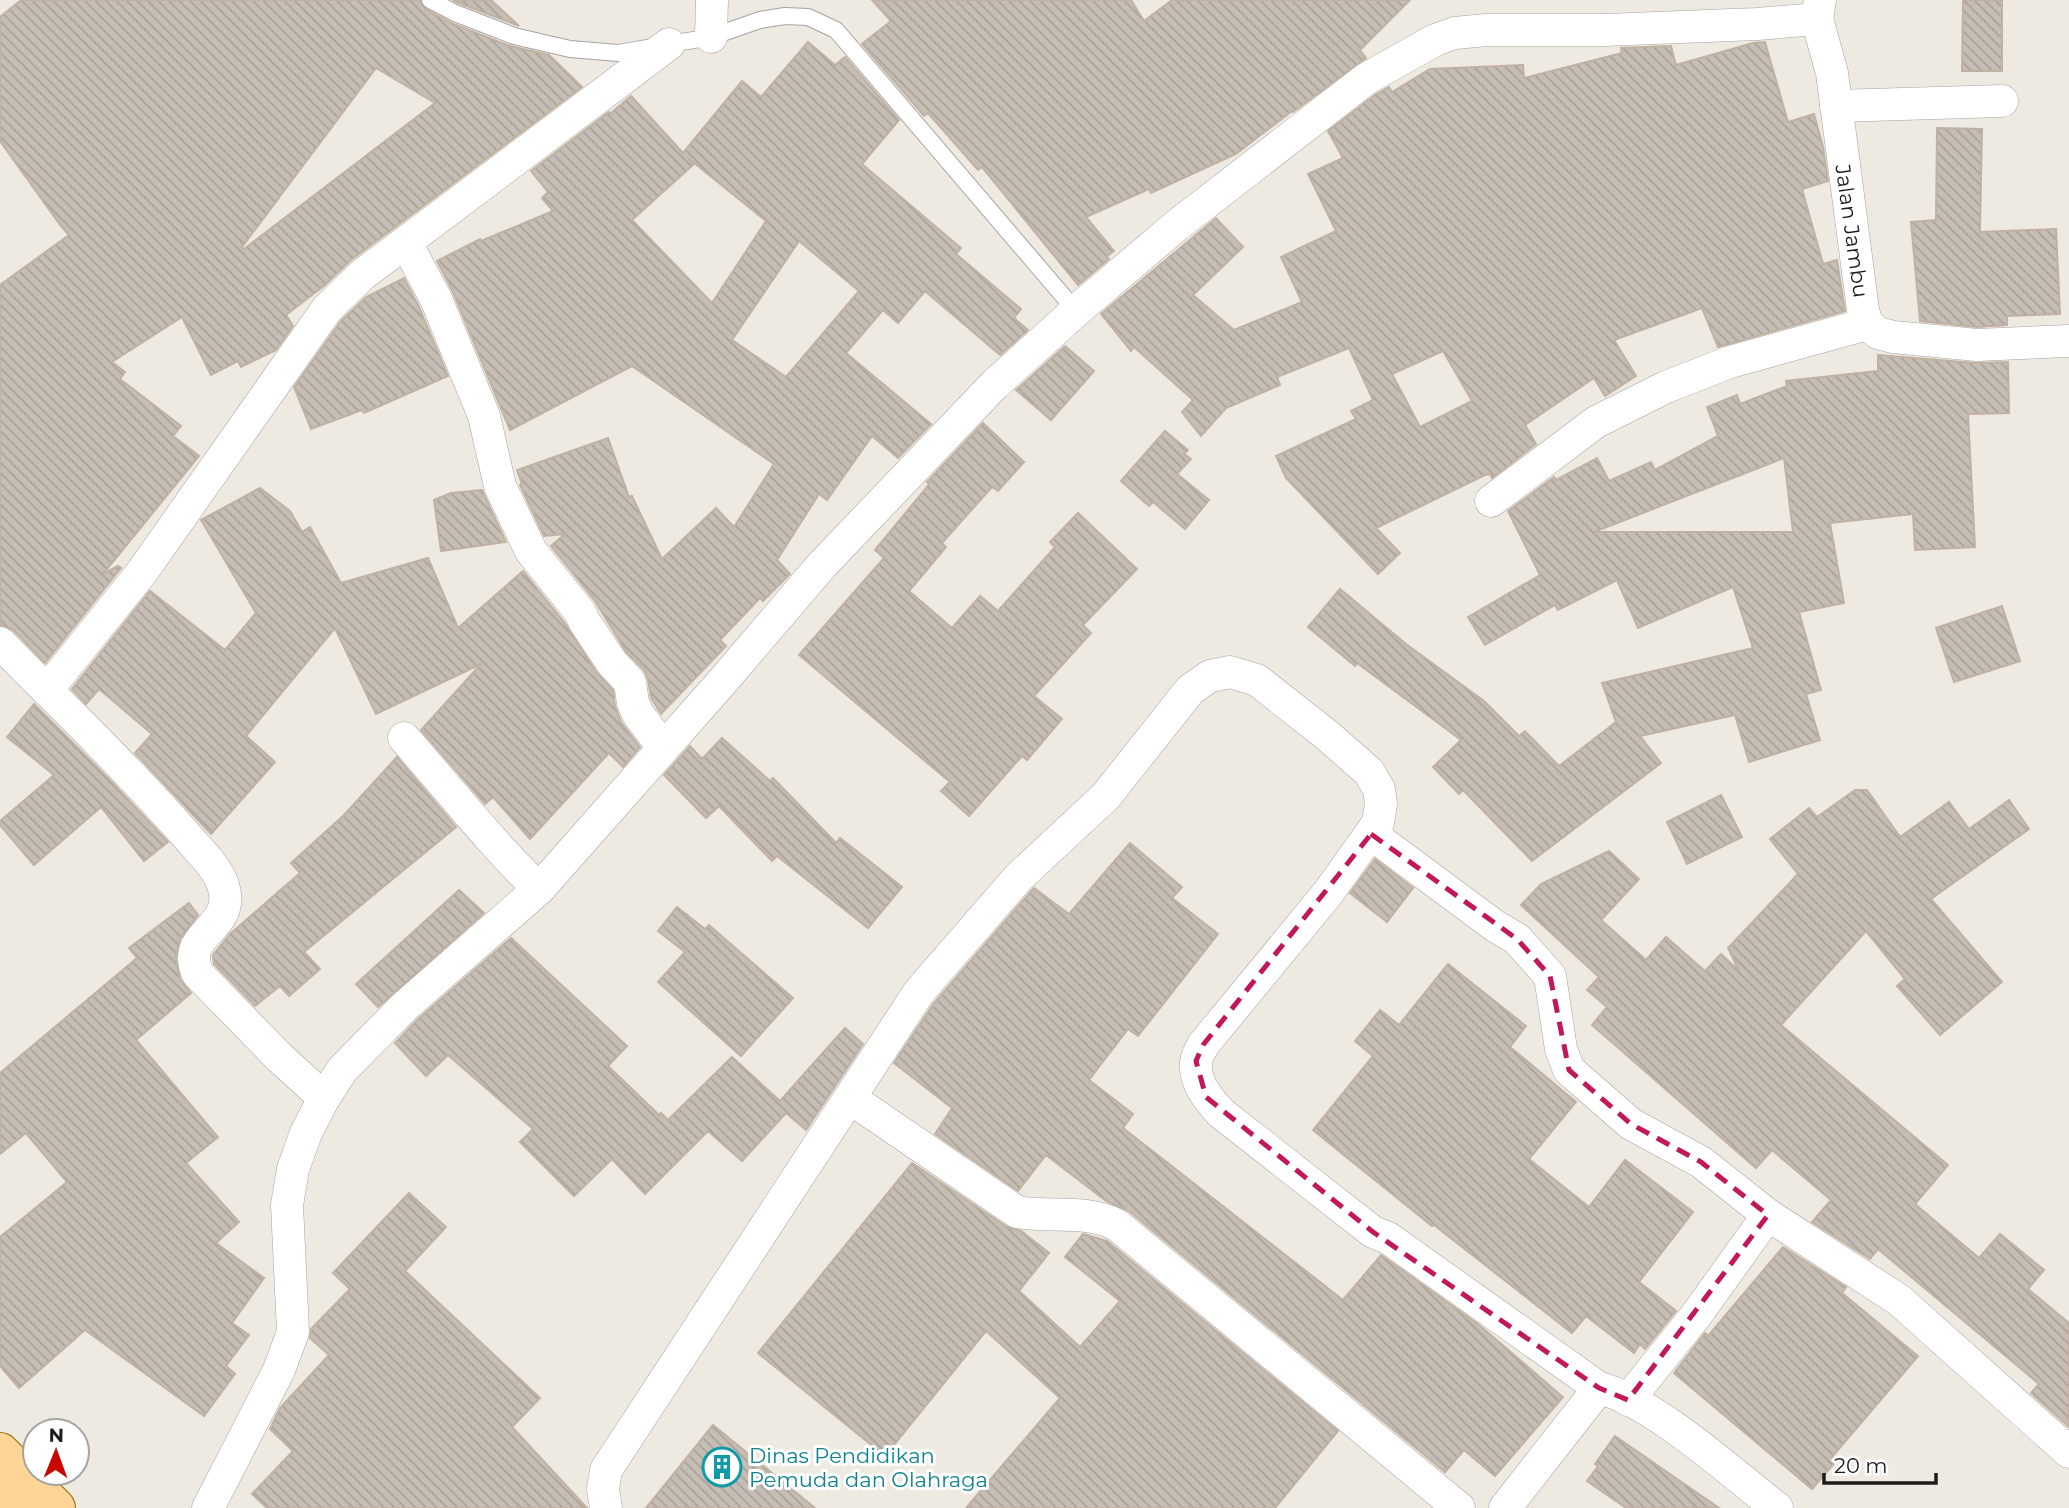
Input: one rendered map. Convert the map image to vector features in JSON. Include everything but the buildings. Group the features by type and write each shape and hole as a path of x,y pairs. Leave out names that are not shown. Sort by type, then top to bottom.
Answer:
{"main road":[{"path":"0,1452 56,1508"},
{"path":"0,1496 12,1508"}],"street":[{"path":"711,37 712,0"},
{"path":"208,1508 279,1370 293,1332 287,1205 293,1169 306,1133 342,1070 405,1006 539,888 822,565 994,386 1076,311 1176,226 1366,79 1435,40 1455,33 1486,30 1605,30 1757,24 1818,9"},
{"name":"Jalan Jambu","path":"1818,9 1832,73 1857,270 1867,324 1878,332 1893,337 1977,345 2069,341"},
{"path":"47,690 142,572 327,309 362,275 669,44"},
{"path":"1836,106 2003,101"},
{"path":"406,243 436,299 484,416 500,486 531,551 580,612 612,663 630,682 633,703 638,713 663,747"},
{"path":"1491,501 1596,422 1666,387 1730,362 1867,324"},
{"path":"0,643 169,817 218,873 224,888 225,904 221,917 197,945 192,962 198,974 279,1057 324,1098"},
{"path":"606,1508 603,1489 606,1470 919,992 1018,877 1106,796 1189,690 1210,676 1230,672 1257,680 1369,772 1379,789 1381,804 1378,822 1371,834 1328,893 1203,1045 1196,1061 1199,1082 1206,1097 1221,1113 1373,1232 1388,1238 1599,1388 1621,1395 1687,1438 1777,1508"},
{"path":"404,738 467,808 504,855 539,888"},
{"path":"1371,834 1495,926 1517,939 1550,976 1561,1049 1569,1070 1631,1124 1701,1162 1768,1215 1899,1300 2069,1452"},
{"path":"850,1098 1017,1212 1041,1216 1087,1215 1104,1218 1117,1225 1459,1508"},
{"path":"1629,1400 1697,1314 1768,1215"},
{"path":"1505,1508 1599,1388"}],"lane":[{"path":"430,0 455,13 514,36 569,49 618,53 711,37 760,20 785,16 808,17 836,30 1076,311"}],"highlighted area":[{"path":"1371,834 1517,939 1550,976 1569,1070 1631,1124 1701,1162 1768,1215 1628,1400 1599,1388 1373,1232 1206,1097 1196,1061 1203,1045"}],"place":[{"name":"Dinas Pendidikan Pemuda dan Olahraga","path":"722,1467"}]}
